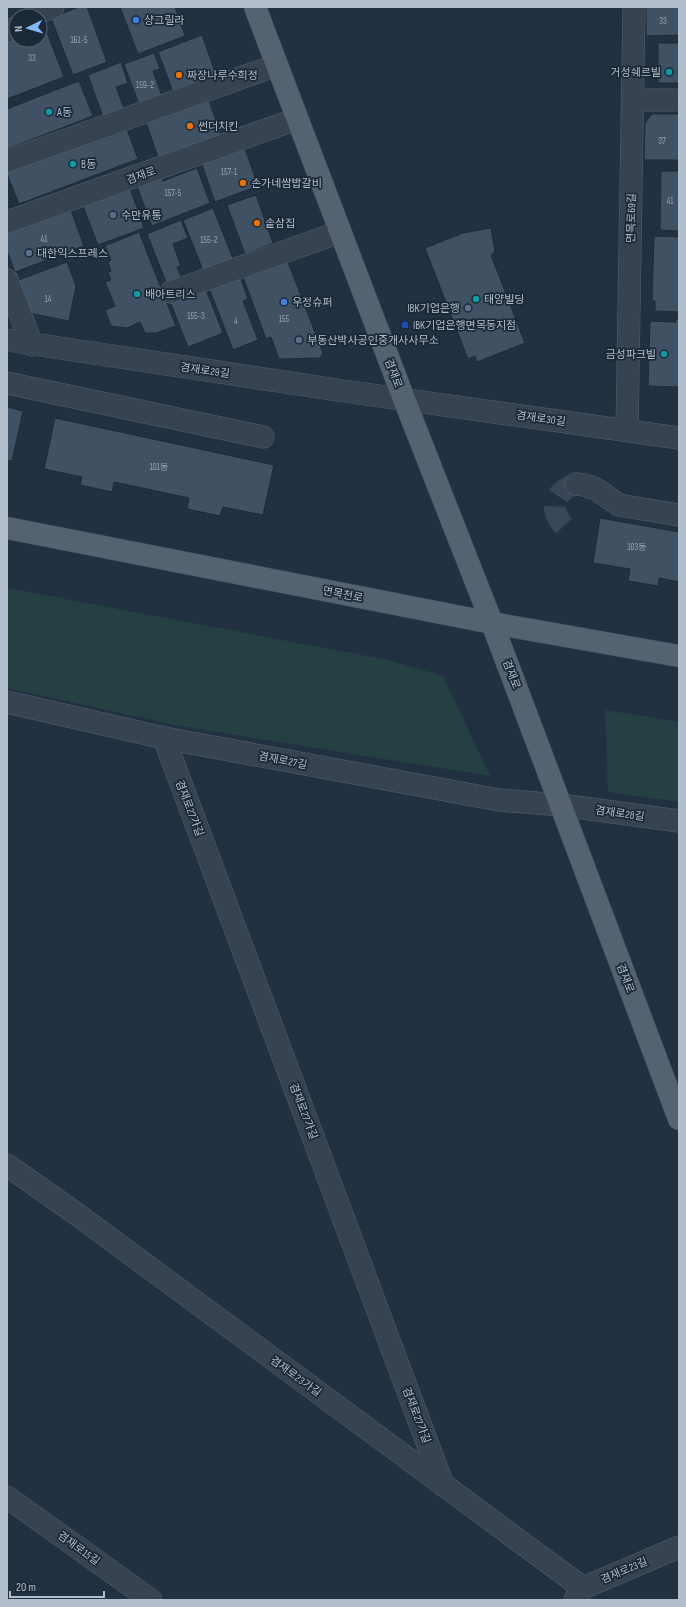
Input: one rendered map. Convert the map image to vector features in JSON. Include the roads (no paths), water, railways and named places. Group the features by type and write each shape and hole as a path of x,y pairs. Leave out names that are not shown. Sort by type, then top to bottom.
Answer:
{"main road":[{"name":"겸재로","path":"255,7 404,399 492,623 679,1119"},
{"name":"면목천로","path":"7,528 492,623 679,656"}],"street":[{"name":"면목로69길","path":"627,430 634,7"},
{"path":"7,160 277,64"},
{"path":"633,100 679,100"},
{"name":"겸재로","path":"7,222 297,118"},
{"path":"170,292 340,232"},
{"path":"7,280 32,345"},
{"name":"겸재로29길","path":"7,340 32,345 404,399"},
{"path":"7,383 263,437"},
{"name":"겸재로30길","path":"404,399 679,438"},
{"path":"576,484 584,484 596,489 619,505 679,516"},
{"name":"겸재로27길","path":"7,702 164,738 499,800 561,805"},
{"name":"겸재로27가길","path":"164,738 443,1485"},
{"name":"겸재로28길","path":"561,805 679,821"},
{"name":"겸재로23가길","path":"7,1165 84,1220 443,1485 579,1594"},
{"name":"겸재로15길","path":"7,1497 151,1600"},
{"name":"겸재로23길","path":"579,1594 679,1547"}],"tunnel":[{"path":"564,526 556,513 556,501 558,496 563,491 576,484"}],"place":[{"name":"샹그릴라","path":"136,20"},
{"name":"거성쉐르빌","path":"669,72"},
{"name":"짜장나루수희정","path":"179,75"},
{"name":"A동","path":"49,112"},
{"name":"썬더치킨","path":"190,126"},
{"name":"B동","path":"73,164"},
{"name":"손가네쌈밥갈비","path":"243,183"},
{"name":"수만유통","path":"113,215"},
{"name":"솥삼집","path":"257,223"},
{"name":"대한익스프레스","path":"29,253"},
{"name":"배아트리스","path":"137,294"},
{"name":"태양빌딩","path":"476,299"},
{"name":"우정슈퍼","path":"284,302"},
{"name":"IBK기업은행","path":"468,308"},
{"name":"IBK기업은행면목동지점","path":"405,325"},
{"name":"부동산박사공인중개사사무소","path":"299,340"},
{"name":"금성파크빌","path":"664,354"}]}
